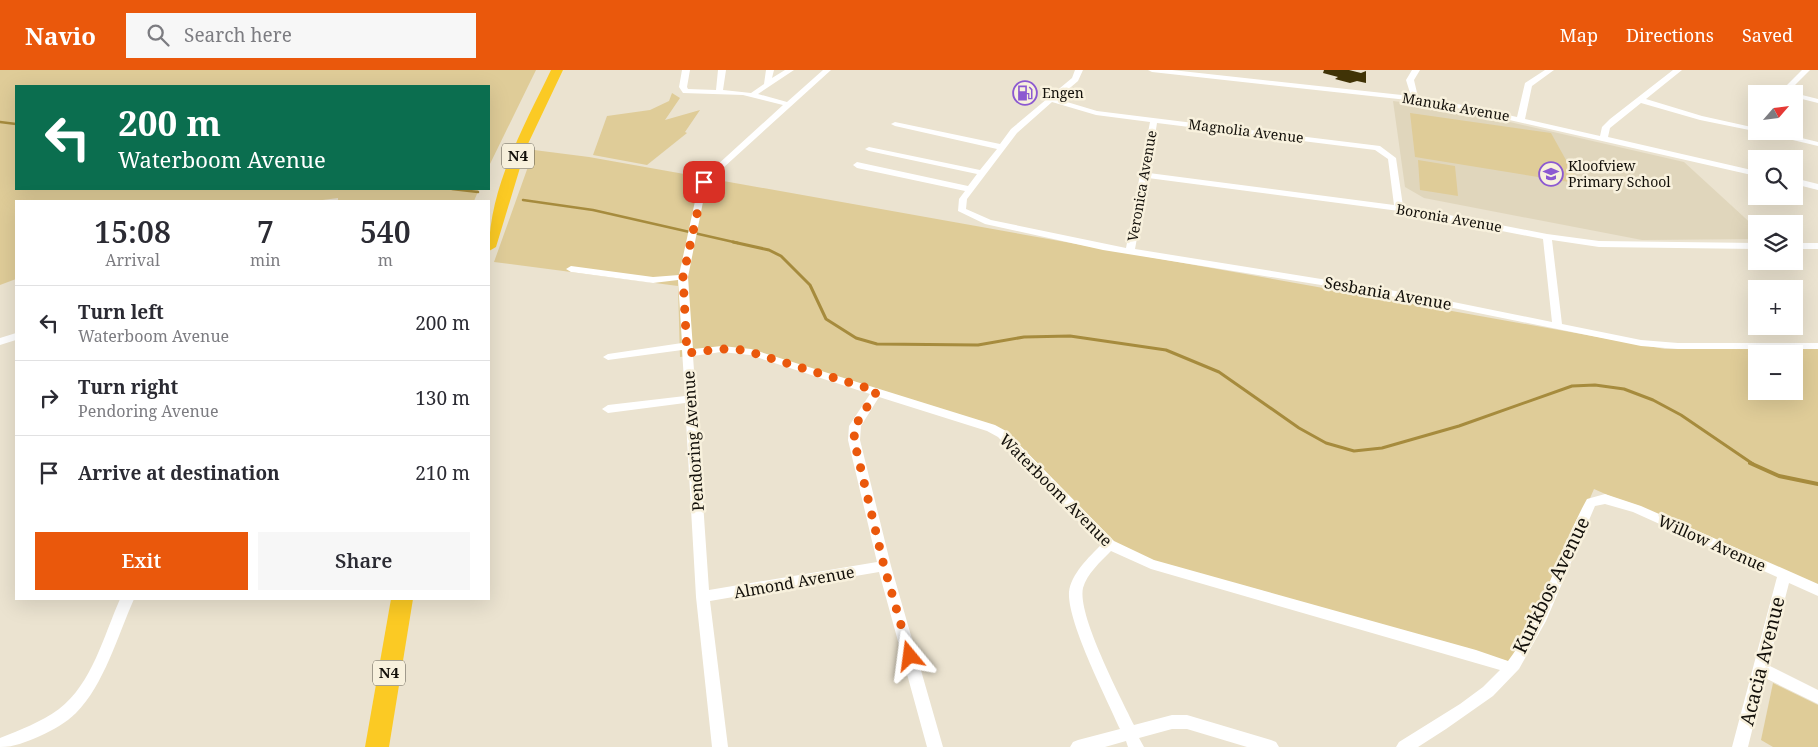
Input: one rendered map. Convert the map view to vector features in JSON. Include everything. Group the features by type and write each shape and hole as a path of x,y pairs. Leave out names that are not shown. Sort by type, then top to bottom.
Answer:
{"highway":[{"name":"N4","path":"490,244 520,148 558,70"},
{"name":"N4","path":"377,747 402,600"}],"street":[{"path":"686,70 682,87 686,91 752,96 788,104"},
{"path":"719,92 722,70"},
{"path":"768,84 770,70"},
{"path":"752,96 790,70"},
{"name":"Pendoring Avenue","path":"720,747 703,597 683,277 704,182 827,70"},
{"path":"857,165 970,189 1001,147 1024,121 1075,78 1080,70"},
{"name":"Manuka Avenue","path":"1152,70 1414,98 1521,119 1748,171"},
{"path":"1414,98 1410,80 1416,70"},
{"path":"1521,119 1528,85 1550,70"},
{"path":"1604,138 1606,127 1678,70"},
{"path":"1794,85 1806,70"},
{"path":"1803,97 1818,101"},
{"name":"Magnolia Avenue","path":"1050,99 1096,113 1377,148 1392,158 1399,208"},
{"path":"1641,100 1700,118 1748,128"},
{"name":"Veronica Avenue","path":"1130,252 1154,120"},
{"path":"895,124 1001,147"},
{"path":"1801,140 1818,144"},
{"path":"869,149 982,173"},
{"name":"Boronia Avenue","path":"1143,175 1399,208 1547,237 1622,246 1748,246"},
{"path":"1803,183 1818,187"},
{"name":"Sesbania Avenue","path":"970,189 962,201 962,211 988,222 1130,252 1358,287 1558,324 1662,346 1818,346"},
{"path":"1547,237 1558,324"},
{"path":"1803,246 1818,246"},
{"path":"572,269 653,280 683,277"},
{"path":"0,342 15,336"},
{"name":"Waterboom Avenue","path":"608,357 687,350 744,350 990,428 1002,434 1109,545 1150,564 1467,653 1511,668"},
{"path":"877,391 855,426 854,440 884,566 936,747"},
{"path":"608,409 690,399"},
{"name":"Willow Avenue","path":"1605,499 1637,509 1818,590"},
{"name":"Kurkbos Avenue","path":"1404,747 1474,703 1499,682 1511,668 1530,638 1592,502 1605,499"},
{"path":"1109,545 1084,574 1076,590 1075,600 1082,625 1133,740"},
{"name":"Almond Avenue","path":"703,597 884,566"},
{"name":"Acacia Avenue","path":"1740,747 1784,575"},
{"path":"0,746 58,718 76,702 86,688 127,600"},
{"path":"1760,669 1818,697"},
{"path":"1078,747 1133,740 1172,722 1187,722 1271,747"}],"shaded area":[{"path":"0,70 536,70 490,164 490,85 15,85 15,190 479,190 474,200 338,200 338,198 323,200 15,200 15,279 0,285"},
{"path":"672,93 680,98 665,120 700,110 685,132 687,133 647,165 593,155 607,116 650,110 669,101"},
{"name":"Kloofview Primary School","path":"1393,101 1449,108 1684,162 1748,221 1748,239 1642,240 1424,198 1405,187"},
{"path":"1410,113 1551,133 1576,178 1569,182 1415,157"},
{"path":"534,150 589,157 1665,349 1748,349 1748,400 1803,400 1803,349 1818,349 1818,588 1594,489 1518,664 1110,550 997,431 738,350 680,357 678,286 494,262"},
{"path":"1418,160 1455,166 1458,196 1420,190"},
{"path":"1773,683 1818,705 1818,747 1773,747 1761,740"}],"building":[{"path":"1324,70 1349,70 1361,73 1366,71 1366,83 1357,81 1350,83 1335,79 1338,77 1323,73"},
{"name":"Engen","path":"1019,87 1037,90 1031,99 1013,96"}],"waterway":[{"path":"0,122 15,124"},
{"path":"461,190 478,192"},
{"path":"523,200 593,210 738,243"},
{"path":"733,242 769,250 781,256 810,285 826,319 856,338 877,344 978,345 1024,337 1070,336 1166,350 1219,372 1299,428 1326,443 1354,451 1382,448 1459,426 1572,386 1595,385 1624,389 1653,400 1681,415 1753,464"},
{"path":"1750,463 1779,476 1818,484"}],"place":[{"name":"Engen","path":"1025,93"},
{"name":"Kloofview Primary School","path":"1551,174"}],"route":[{"path":"704,182 683,277 687,353 733,348 744,350 877,391 855,426 853,431 854,440 884,566 910,656"}]}
